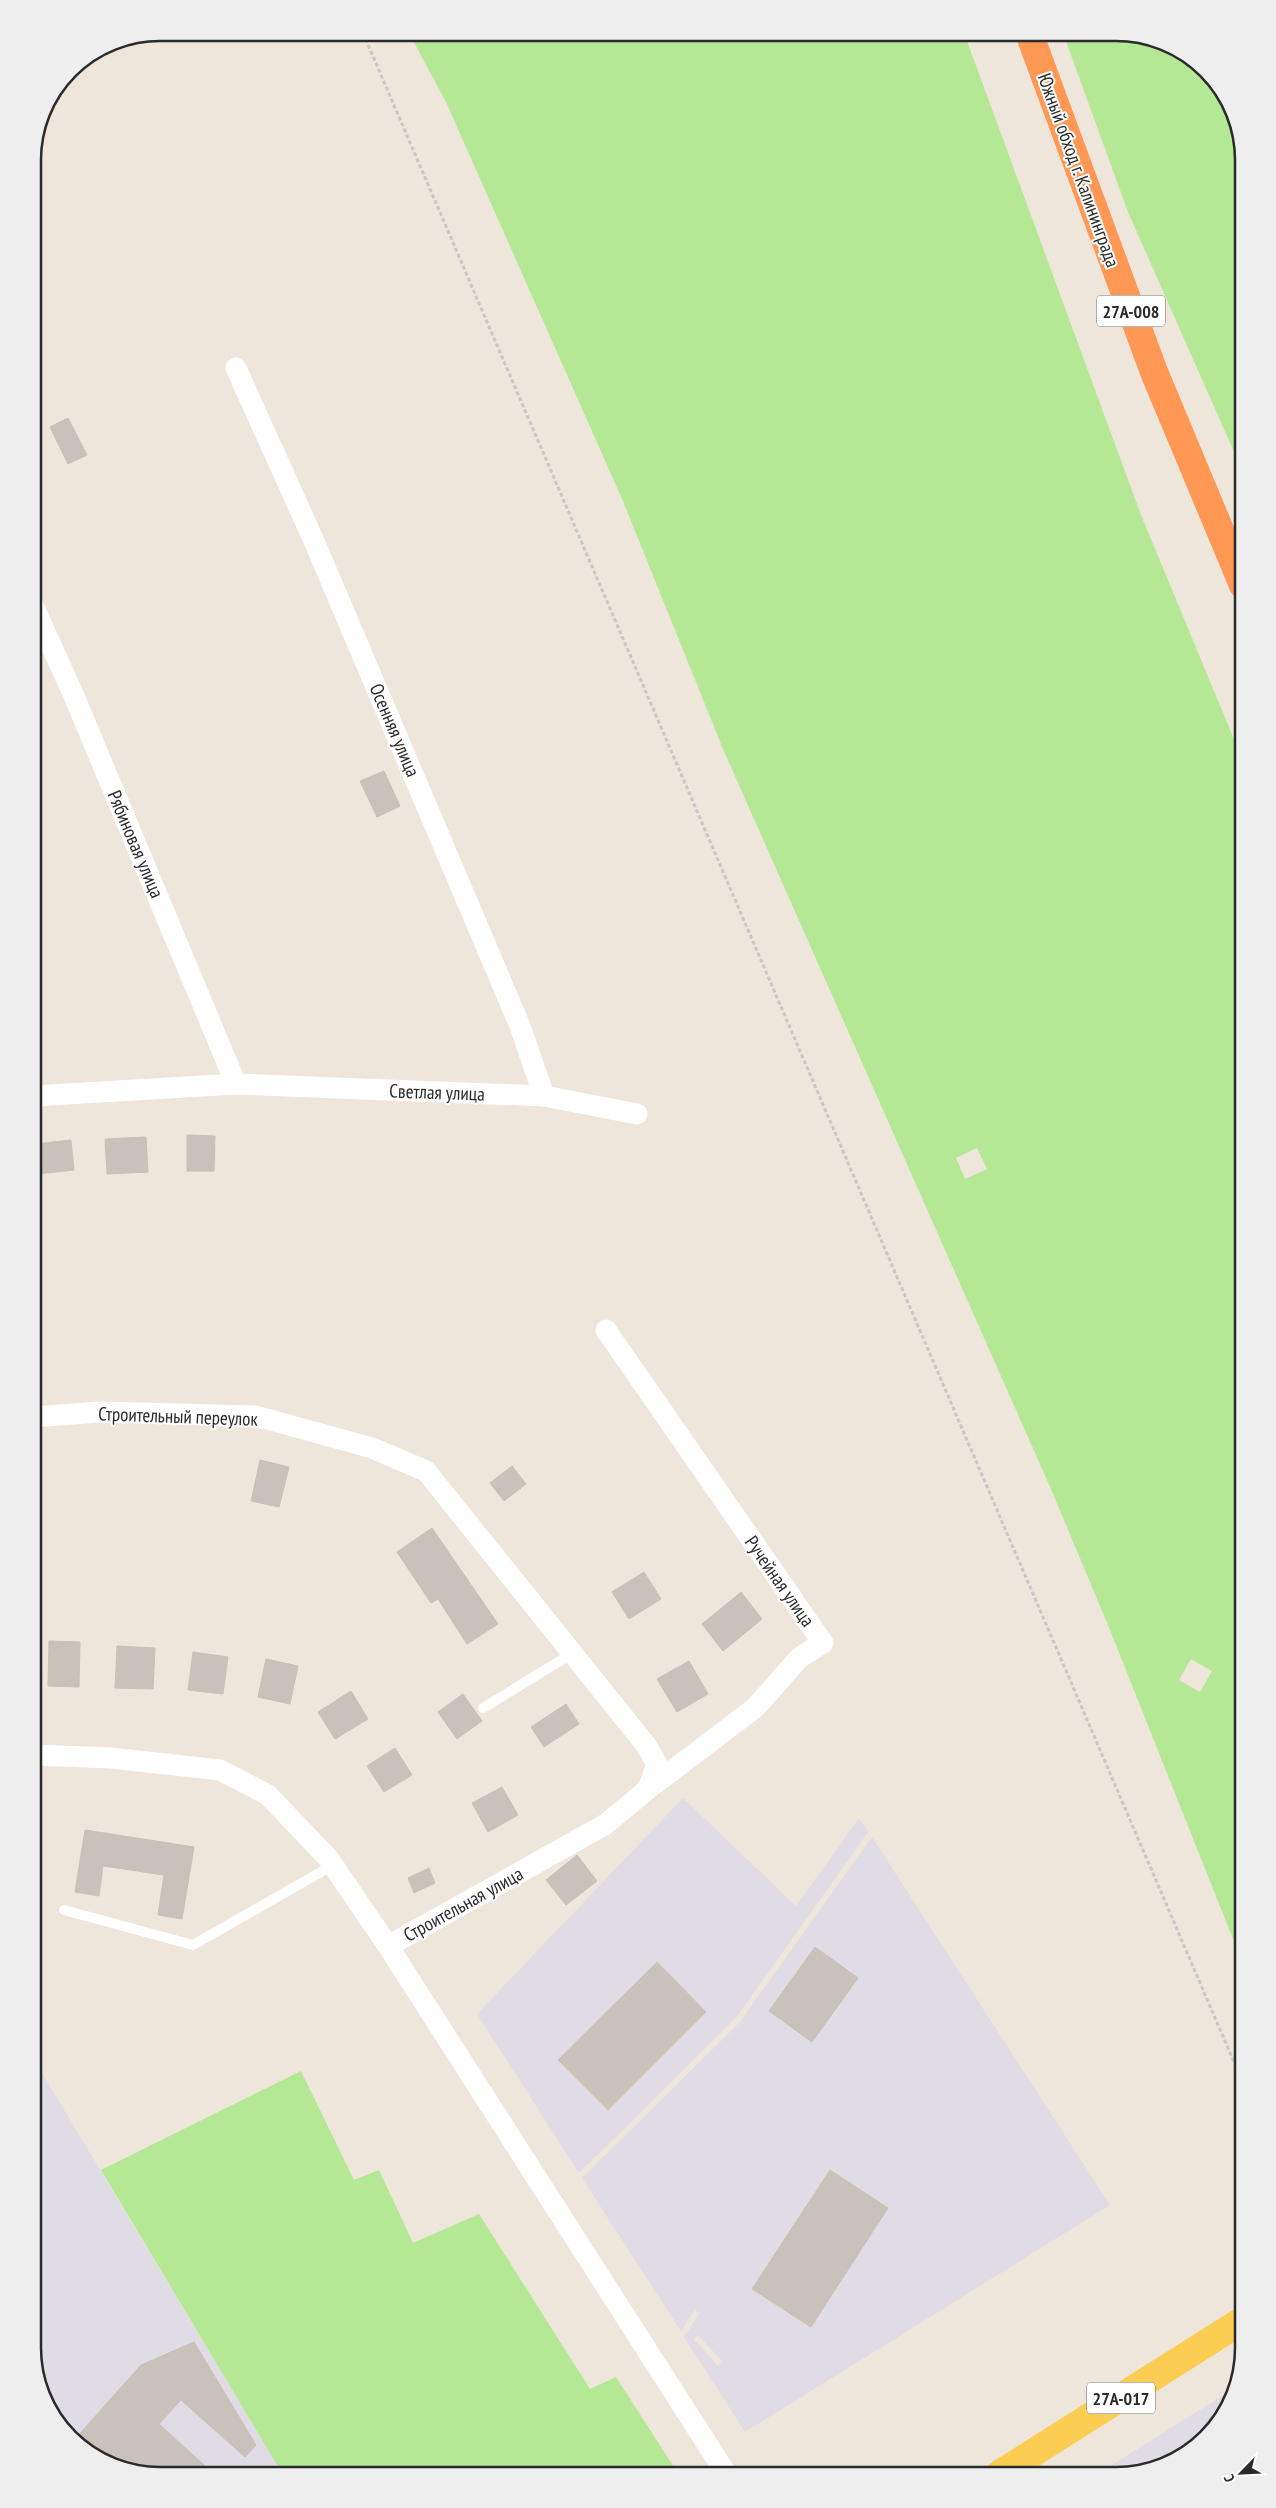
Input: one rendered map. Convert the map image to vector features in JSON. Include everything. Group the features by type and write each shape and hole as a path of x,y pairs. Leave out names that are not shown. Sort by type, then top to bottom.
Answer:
{"highway":[{"name":"Южный обход г. Калининграда","path":"1031,42 1154,372 1235,564"}],"main road":[{"name":"27А-017","path":"1012,2467 1235,2326"}],"street":[{"name":"Осенняя улица","path":"236,368 317,550 520,1026 544,1096"},
{"name":"Рябиновая улица","path":"42,624 74,696 236,1084"},
{"name":"Светлая улица","path":"42,1095 236,1084 544,1096 637,1114"},
{"name":"Ручейная улица","path":"606,1330 824,1643 799,1658 756,1707 648,1789"},
{"name":"Строительный переулок","path":"41,1416 100,1412 256,1416 372,1448 426,1471 573,1653"},
{"path":"573,1653 646,1745 657,1764 648,1789"},
{"name":"Строительная улица","path":"41,1755 111,1758 220,1770 268,1795 333,1865 388,1946 606,1824 648,1789"},
{"path":"388,1946 721,2467"}],"lane":[{"path":"483,1708 573,1653"},
{"path":"64,1910 193,1945 333,1865"}],"path":[{"path":"367,42 1235,2062"}],"shaded area":[{"path":"683,1798 796,1906 859,1818 868,1832 736,2018 579,2173 477,2014"},
{"path":"872,1837 1110,2205 745,2432 684,2337 700,2313 695,2310 681,2331 582,2178 740,2022","holes":["698,2335 722,2361 718,2366 694,2339"]},
{"path":"41,2072 278,2466 153,2466 122,2460 101,2451 88,2442 76,2432 57,2407 45,2378 41,2347"},
{"path":"1224,2395 1215,2414 1200,2432 1175,2451 1161,2458 1139,2464 1109,2467"}],"green space":[{"path":"414,42 967,42 1141,515 1235,742 1235,1944 1108,1625 1051,1489 723,749 623,501 446,102","holes":["977,1148 987,1169 965,1179 956,1158","1191,1659 1212,1671 1200,1692 1179,1680"]},
{"path":"1066,42 1131,42 1161,50 1175,57 1200,76 1219,101 1226,115 1234,145 1235,161 1235,454 1128,212"},
{"path":"301,2071 354,2180 379,2170 413,2243 479,2214 590,2389 616,2377 674,2467 278,2466 101,2170"}],"building":[{"path":"68,418 87,455 68,464 50,427"},
{"path":"384,771 400,806 377,817 360,781"},
{"path":"187,1135 215,1136 214,1171 187,1171"},
{"path":"146,1137 148,1172 107,1174 105,1139"},
{"path":"71,1140 74,1170 42,1174 42,1143"},
{"path":"260,1460 289,1467 279,1507 251,1501"},
{"path":"512,1466 526,1484 504,1501 490,1483"},
{"path":"432,1528 498,1624 467,1644 438,1599 431,1603 397,1552"},
{"path":"644,1572 661,1599 629,1619 612,1592"},
{"path":"741,1592 762,1619 723,1651 702,1624"},
{"path":"49,1641 80,1642 79,1687 48,1686"},
{"path":"117,1646 155,1648 153,1689 115,1688"},
{"path":"193,1652 228,1657 223,1694 188,1690"},
{"path":"266,1659 298,1666 290,1704 258,1697"},
{"path":"689,1661 708,1694 677,1712 657,1679"},
{"path":"351,1691 368,1719 335,1739 318,1712"},
{"path":"463,1694 482,1721 457,1739 438,1712"},
{"path":"566,1704 579,1724 544,1747 531,1727"},
{"path":"395,1748 412,1775 384,1792 367,1766"},
{"path":"502,1787 518,1815 488,1832 472,1803"},
{"path":"85,1830 194,1847 182,1919 158,1915 164,1875 103,1866 99,1896 75,1892"},
{"path":"577,1855 597,1881 566,1905 546,1880"},
{"path":"429,1868 435,1883 414,1893 408,1878"},
{"path":"815,1947 858,1978 812,2042 769,2011"},
{"path":"657,1962 706,2012 608,2110 558,2060"},
{"path":"830,2170 888,2208 811,2327 752,2289"},
{"path":"194,2342 256,2445 245,2457 181,2400 159,2424 205,2466 153,2466 137,2464 115,2458 88,2442 79,2435 141,2365"}]}
